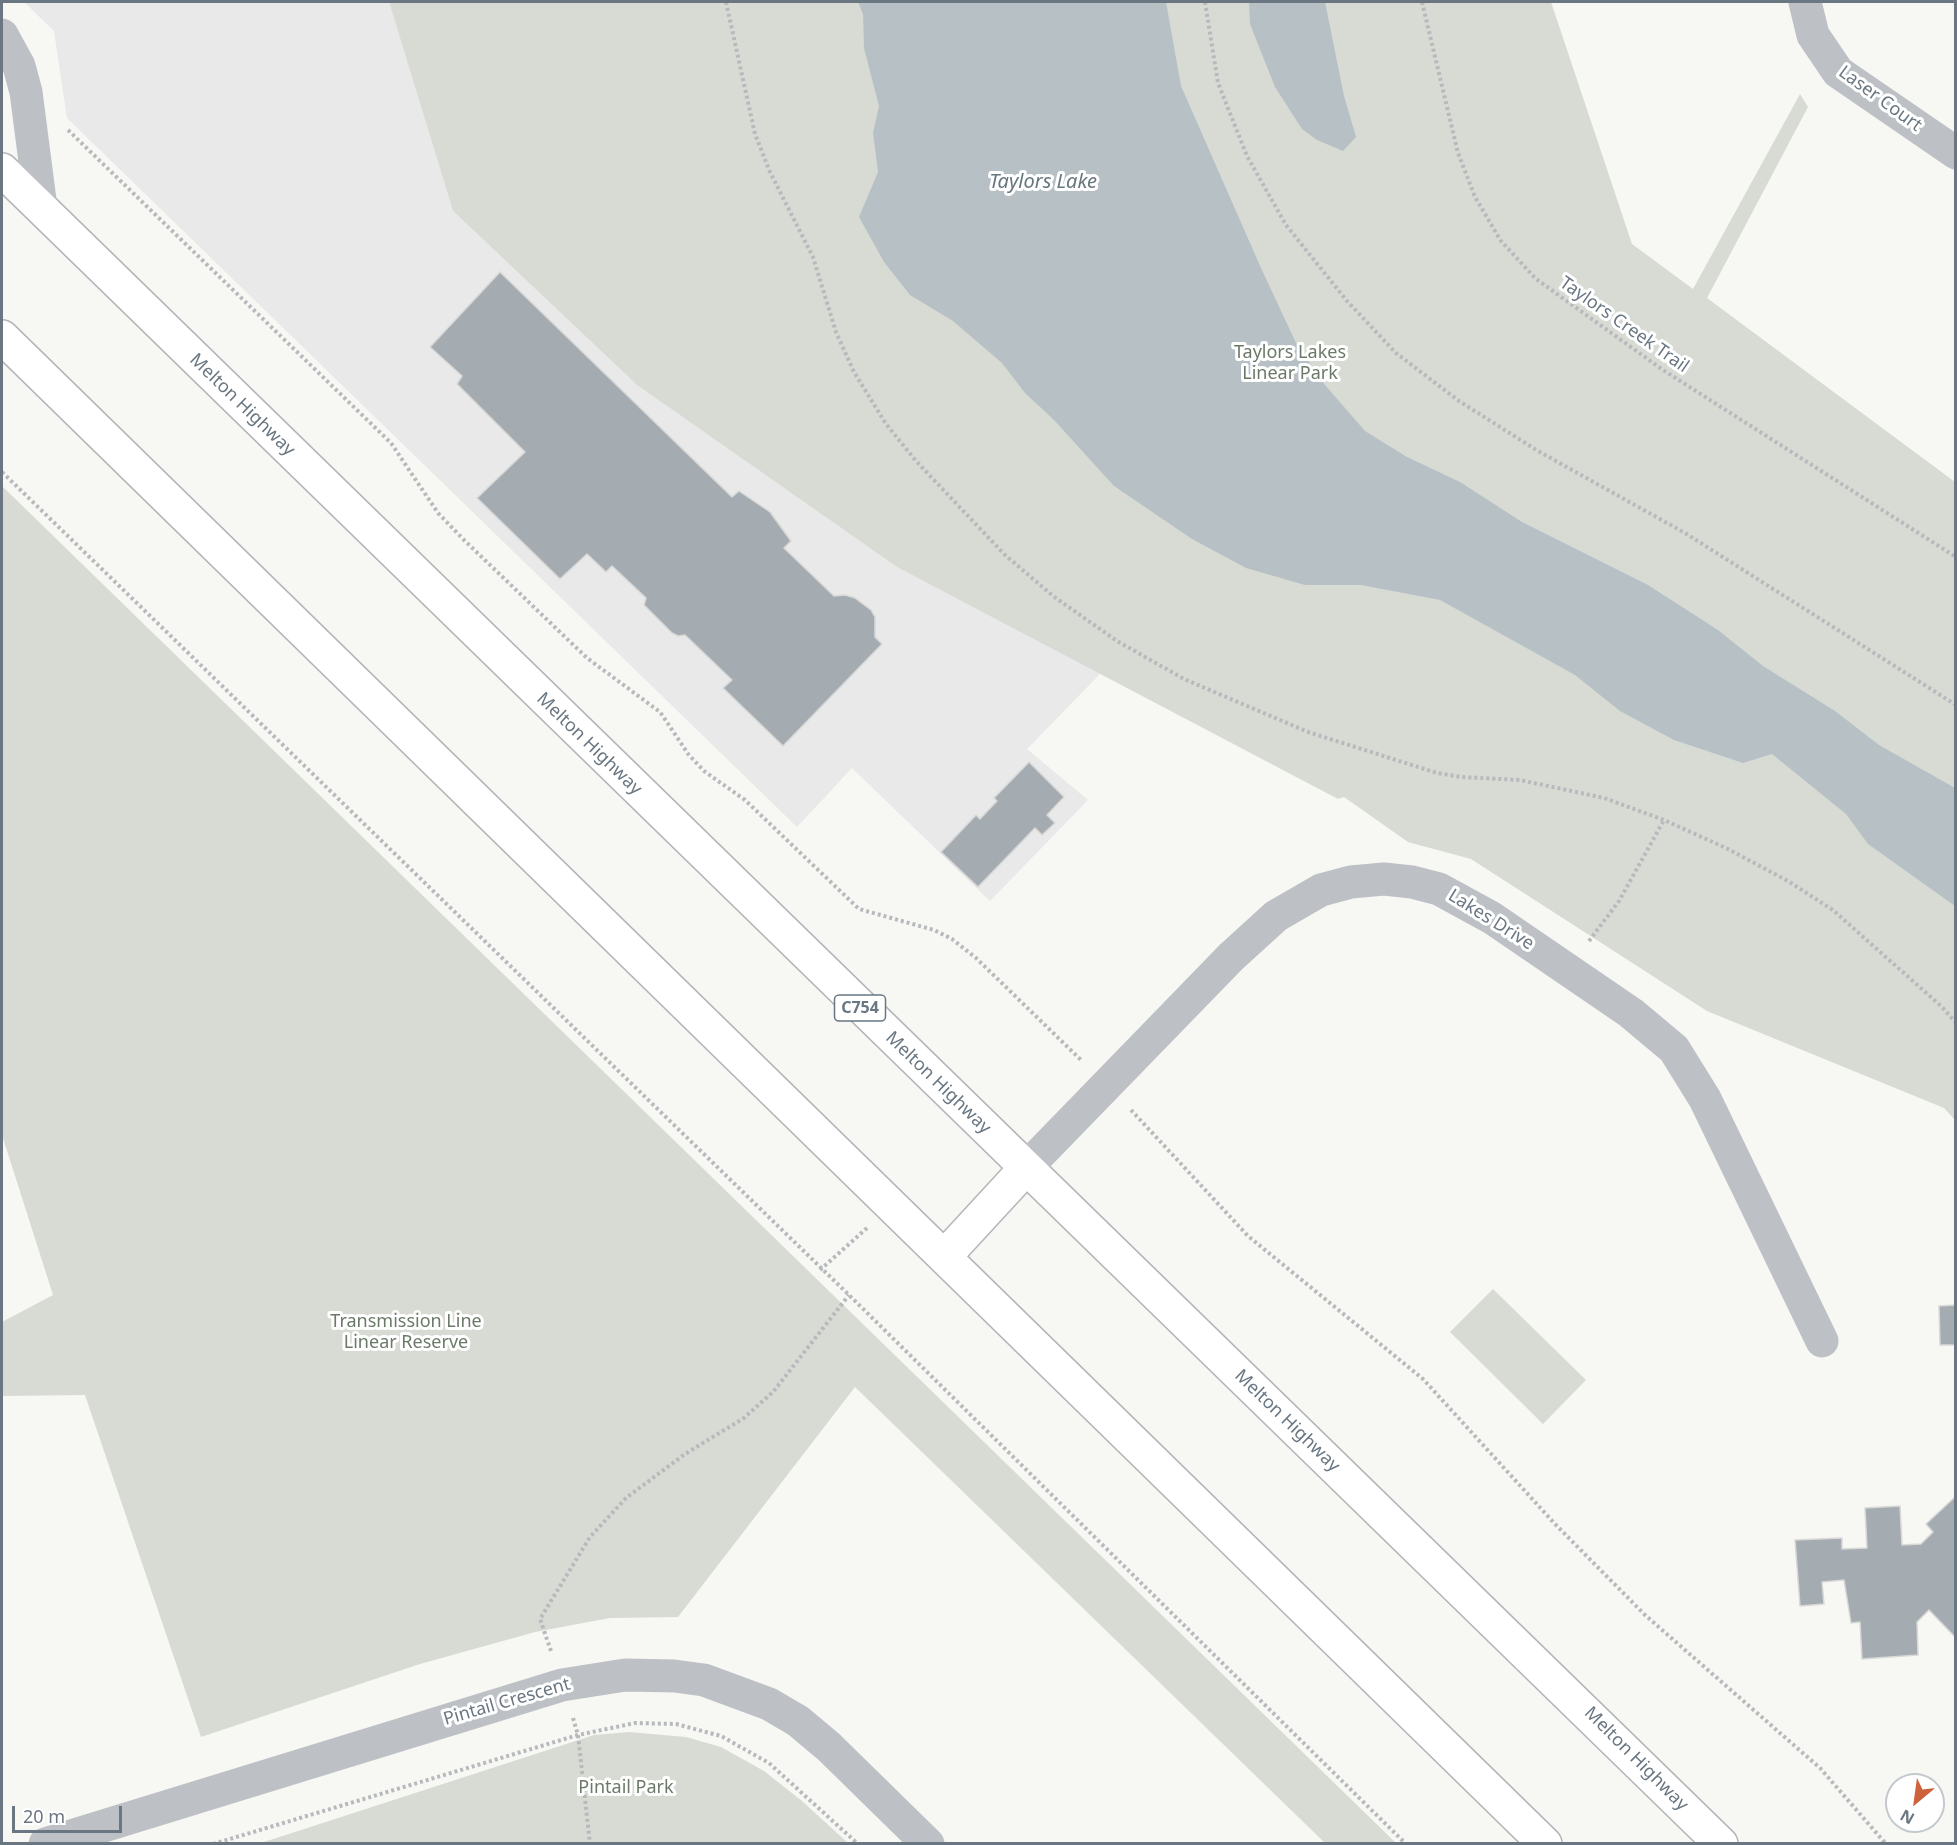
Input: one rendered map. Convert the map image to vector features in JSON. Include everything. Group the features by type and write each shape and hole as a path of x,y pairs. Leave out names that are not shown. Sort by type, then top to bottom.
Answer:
{"highway":[{"name":"Melton Highway","path":"2,170 1721,1844"},
{"path":"2,337 1545,1844"},
{"path":"944,1257 1026,1168"}],"street":[{"name":"Laser Court","path":"1805,2 1813,34 1838,72 1956,153"},
{"path":"2,35 15,58 26,92 41,208"},
{"name":"Lakes Drive","path":"1026,1168 1231,957 1276,916 1321,890 1351,882 1384,879 1412,882 1439,889 1483,912 1653,1029 1674,1049 1690,1071 1822,1341"},
{"name":"Pintail Crescent","path":"45,1844 562,1684 625,1675 674,1676 704,1680 734,1688 769,1704 798,1721 845,1762 927,1844"}],"path":[{"path":"726,2 753,127 770,172 813,257 836,332 854,372 886,424 908,452 1004,554 1053,596 1117,641 1184,679 1252,710 1340,743 1437,773 1547,784 1604,798 1665,819 1758,863 1811,894 1881,952 1942,1007 1956,1023"},
{"path":"1205,2 1218,82 1247,156 1286,225 1347,301 1396,353 1459,401 1538,451 1685,533 1956,705"},
{"name":"Taylors Creek Trail","path":"1422,2 1458,153 1471,186 1501,241 1536,279 1663,370 1956,557"},
{"path":"66,128 391,442 438,513 464,540 587,658 660,712 689,755 704,771 745,800 859,909 934,930 965,949 1107,1084 1236,1224 1423,1379 1555,1524 1637,1607 1820,1768 1886,1844"},
{"path":"2,472 820,1270 849,1295 1406,1844"},
{"path":"1567,969 1619,901 1665,819"},
{"path":"820,1270 891,1206"},
{"path":"590,1844 578,1735 540,1619 590,1537 626,1498 685,1454 744,1418 772,1392 849,1295"},
{"path":"213,1844 578,1735 635,1723 676,1724 721,1736 770,1763 858,1844"}],"shaded area":[{"path":"24,2 389,2 453,211 637,385 897,567 1101,673 1027,749 1088,800 990,901 852,768 797,827 67,118 54,31"}],"green space":[{"name":"Taylors Lakes Linear Park","path":"389,2 1551,2 1632,244 1693,289 1800,94 1808,107 1707,298 1955,482 1955,1120 1944,1108 1707,1011 1471,859 1408,842 1344,797 1338,799 897,567 637,385 453,211"},
{"name":"Transmission Line Linear Reserve","path":"2,486 1396,1843 1325,1843 855,1387 678,1617 610,1618 535,1632 420,1664 201,1737 85,1395 2,1396 2,1322 53,1295 2,1135"},
{"path":"1493,1289 1586,1380 1543,1424 1450,1332"},
{"name":"Pintail Park","path":"629,1732 686,1737 721,1747 764,1771 802,1801 848,1843 261,1843 594,1735"}],"water":[{"name":"Taylors Lake","path":"858,2 1166,2 1181,86 1261,268 1296,343 1325,385 1365,431 1407,457 1460,482 1522,522 1648,585 1718,630 1763,666 1835,711 1879,745 1955,788 1955,906 1868,844 1846,814 1772,754 1743,763 1674,740 1620,711 1575,675 1440,600 1361,585 1305,585 1246,568 1192,539 1114,486 1054,420 1025,393 1002,363 953,321 910,295 884,262 859,217 878,172 873,133 879,106 864,48 863,14"},
{"path":"1249,2 1325,2 1344,96 1356,137 1343,151 1317,140 1302,129 1275,87 1250,24"}],"building":[{"path":"500,272 732,497 739,491 770,512 791,541 784,548 834,596 845,595 855,598 871,610 875,617 875,637 882,644 783,746 723,688 732,680 685,635 678,636 672,633 644,605 646,598 612,566 606,572 587,554 560,579 477,498 525,452 457,384 462,376 430,347"},
{"path":"1029,762 1064,797 1047,815 1055,823 1042,835 1035,828 978,887 941,852 976,815 980,819 997,801 994,798"},
{"path":"1956,1305 1956,1345 1940,1345 1939,1306"},
{"path":"1956,1496 1956,1638 1929,1610 1917,1622 1918,1655 1862,1659 1860,1622 1851,1623 1844,1580 1822,1582 1824,1604 1800,1606 1795,1540 1842,1538 1842,1549 1867,1548 1865,1508 1900,1506 1902,1545 1921,1544 1933,1532 1926,1524"}]}
